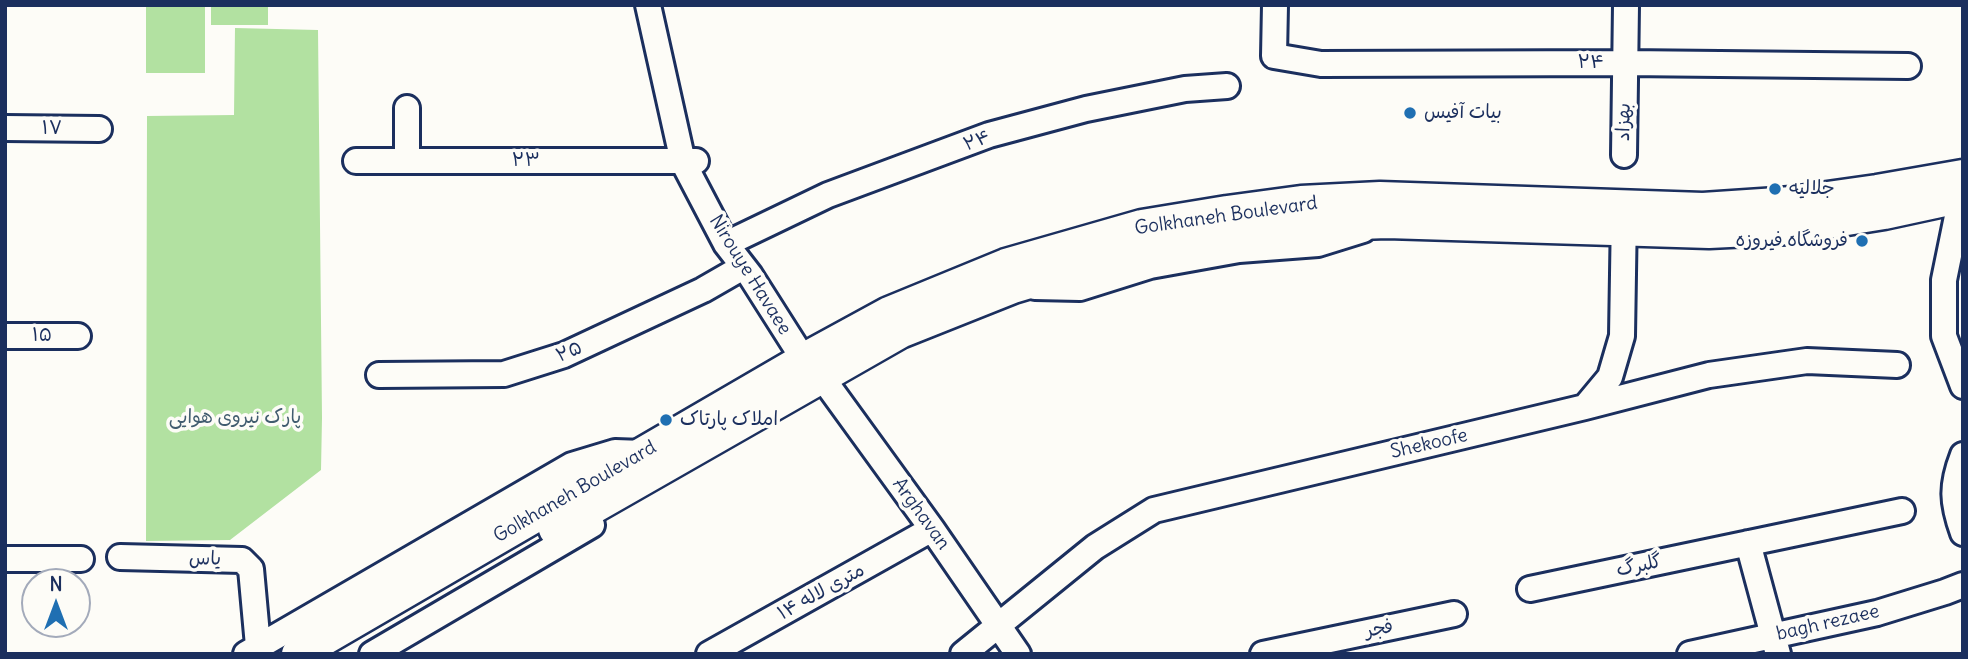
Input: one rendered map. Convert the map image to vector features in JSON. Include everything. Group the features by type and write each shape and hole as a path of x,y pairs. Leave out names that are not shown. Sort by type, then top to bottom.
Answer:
{"main road":[{"name":"Golkhaneh Boulevard","path":"812,364 1013,287 1146,247 1228,233 1306,225 1387,222 1624,219 1703,209 1792,203 1877,191 1962,189"},
{"name":"Golkhaneh Boulevard","path":"338,654 812,364 889,313 1006,265 1142,226 1301,202 1380,198 1624,219"},
{"name":"Golkhaneh Boulevard","path":"298,654 653,459"}],"street":[{"name":"Nirouye Havaee","path":"648,5 690,162 733,241 812,364"},
{"name":"Nirouye Havaee","path":"665,5 690,162"},
{"name":"۲۴","path":"1275,5 1274,56 1321,64 1908,66"},
{"name":"بهزاد","path":"1624,155 1626,5"},
{"name":"۲۴","path":"733,241 828,195 989,135 1086,109 1148,96 1185,89 1227,86"},
{"path":"407,108 407,161"},
{"name":"۱۷","path":"5,128 99,129"},
{"name":"۲۳","path":"356,162 690,162"},
{"path":"1962,189 1944,280 1953,312 1944,336 1963,386"},
{"path":"1585,407 1609,377 1622,337 1624,219"},
{"name":"Nirouye Havaee","path":"733,241 743,267 812,364"},
{"name":"۲۵","path":"379,375 504,374 564,355 743,267"},
{"name":"۱۵","path":"5,336 78,336"},
{"name":"Shekoofe","path":"963,654 1095,547 1154,510 1710,375 1807,361 1897,365"},
{"name":"Arghavan","path":"812,364 932,529 1018,654"},
{"path":"252,650 572,465 615,452 653,459 643,495 372,654"},
{"path":"1963,455 1955,475 1954,507 1963,533"},
{"name":"گلبرگ","path":"1530,589 1902,511"},
{"name":"۱۴ متری لاله","path":"709,654 932,529"},
{"path":"1748,543 1776,645"},
{"name":"یاس","path":"120,557 242,560 251,569 252,650"},
{"path":"5,559 81,559"},
{"name":"bagh rezaee","path":"1696,653 1776,645 1963,584"},
{"name":"فجر","path":"1263,654 1303,649 1454,614"}],"green space":[{"path":"146,5 205,5 205,73 146,73"},
{"path":"211,5 268,5 268,25 211,25"},
{"name":"پارک نیروی هوایی","path":"235,28 318,30 321,470 230,540 146,541 147,116 234,115"}],"place":[{"name":"بیات آفیس","path":"1410,113"},
{"name":"جلالیه","path":"1775,189"},
{"name":"فروشگاه فیروزه","path":"1862,241"},
{"name":"املاک پارتاک","path":"666,420"}]}
